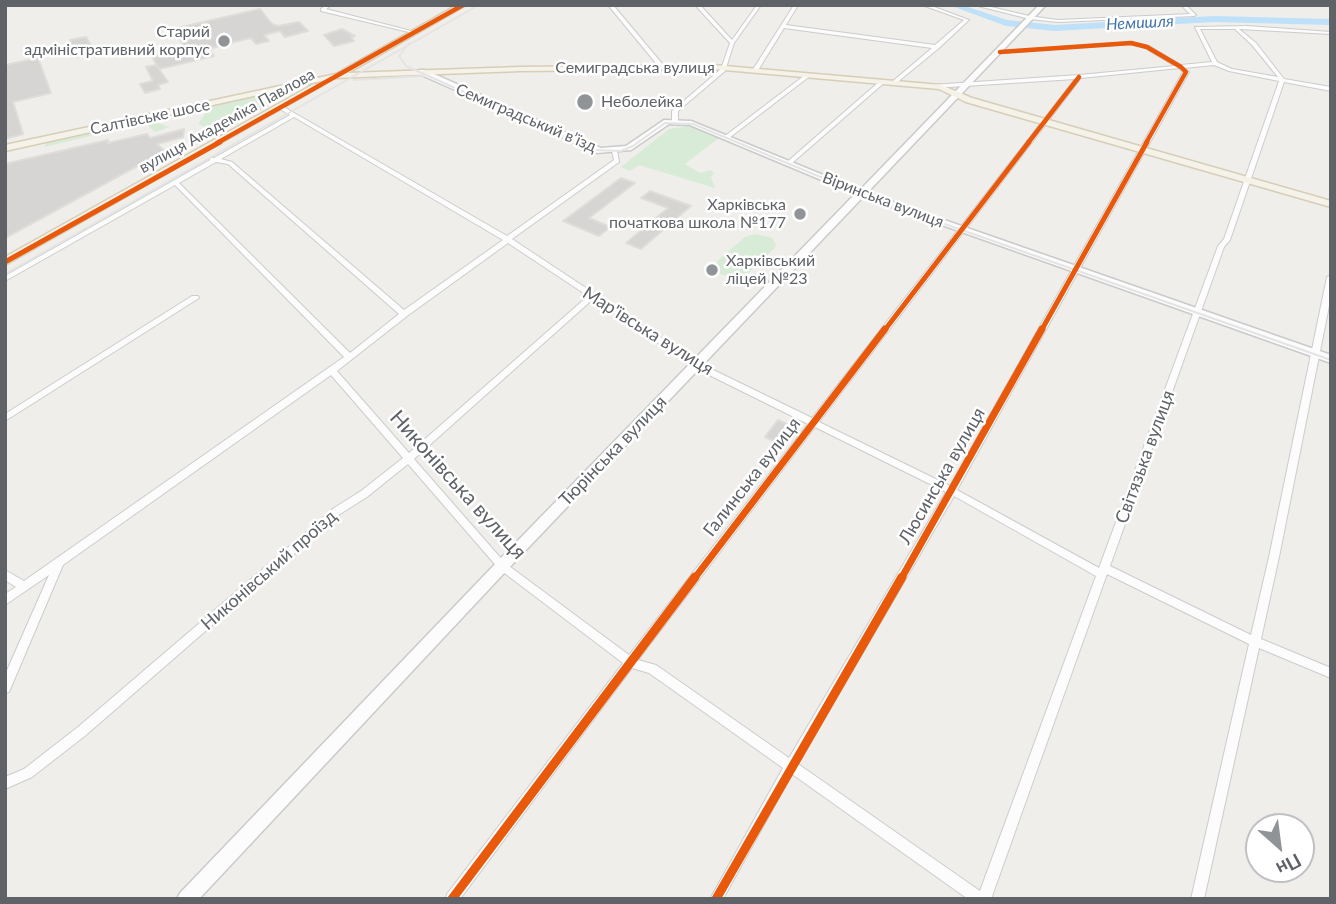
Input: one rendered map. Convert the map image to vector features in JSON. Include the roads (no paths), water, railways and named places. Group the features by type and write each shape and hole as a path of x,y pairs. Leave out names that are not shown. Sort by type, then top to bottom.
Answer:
{"main road":[{"name":"вулиця Академіка Павлова","path":"5,262 463,5"},
{"name":"Тюрінська вулиця","path":"186,899 502,566 1043,5"},
{"path":"365,59 364,65 368,69 391,74"},
{"name":"Семиградська вулиця","path":"335,76 662,67 724,68 933,86 1045,122 1331,204"},
{"name":"Семиградський в’їзд","path":"422,72 594,150 615,151 632,146 659,125 675,121"},
{"name":"Салтівське шосе","path":"5,148 335,76"},
{"path":"288,87 302,87 302,94"},
{"name":"Віринська вулиця","path":"675,121 691,122 861,193 1074,271 1331,359"}],"street":[{"path":"329,5 323,10 413,32"},
{"path":"610,5 662,67"},
{"path":"697,5 732,43"},
{"path":"675,121 676,111 724,68 732,43 759,5"},
{"path":"755,71 796,5"},
{"path":"894,83 967,20 927,5"},
{"path":"976,5 1030,18 1058,21 1194,15 1183,5"},
{"path":"783,26 937,47"},
{"path":"1331,33 1247,27 1197,28 1215,63 1231,70 1331,89"},
{"path":"1237,29 1254,44 1282,79"},
{"path":"1000,52 1131,43 1147,47 1181,66"},
{"name":"Семиградська вулиця","path":"933,86 1079,77 1215,63"},
{"name":"Люсинська вулиця","path":"716,899 791,765 953,491 1186,72 1181,66"},
{"path":"727,137 807,75"},
{"name":"Галинська вулиця","path":"452,899 960,229 1079,77"},
{"name":"Світязька вулиця","path":"982,899 1221,246 1227,240 1282,79"},
{"path":"789,163 882,82"},
{"name":"Мар'ївська вулиця","path":"279,107 507,239 696,365 953,491 1103,571 1253,641 1331,673"},
{"name":"вулиця Академіка Павлова","path":"5,279 175,183 212,159 294,115"},
{"path":"5,600 350,358 404,314 617,161 615,151"},
{"path":"212,159 230,163 404,314"},
{"path":"175,183 263,268 350,358"},
{"path":"1197,899 1317,354 1331,277"},
{"name":"Никонівський проїзд","path":"5,783 29,773 82,731 337,510 365,494 409,458 592,296"},
{"path":"5,418 195,298"},
{"name":"Никонівська вулиця","path":"332,371 502,566 630,662 652,669 982,899"},
{"path":"5,688 60,562"},
{"path":"5,574 24,587"}],"waterway":[{"name":"Немишля","path":"953,5 1006,23 1055,28 1214,19 1331,22"}],"tram line":[{"path":"407,46 479,5"},
{"path":"5,274 407,46"},
{"path":"407,46 399,56 406,66 593,150 621,151 633,146 665,123 693,124 871,198 1331,360"},
{"path":"354,80 424,76"}],"place":[{"name":"Старий адміністративний корпус","path":"224,41"},
{"name":"Неболейка","path":"585,102"},
{"name":"Харківська початкова школа №177","path":"800,214"},
{"name":"Харківський ліцей №23","path":"712,270"}]}
